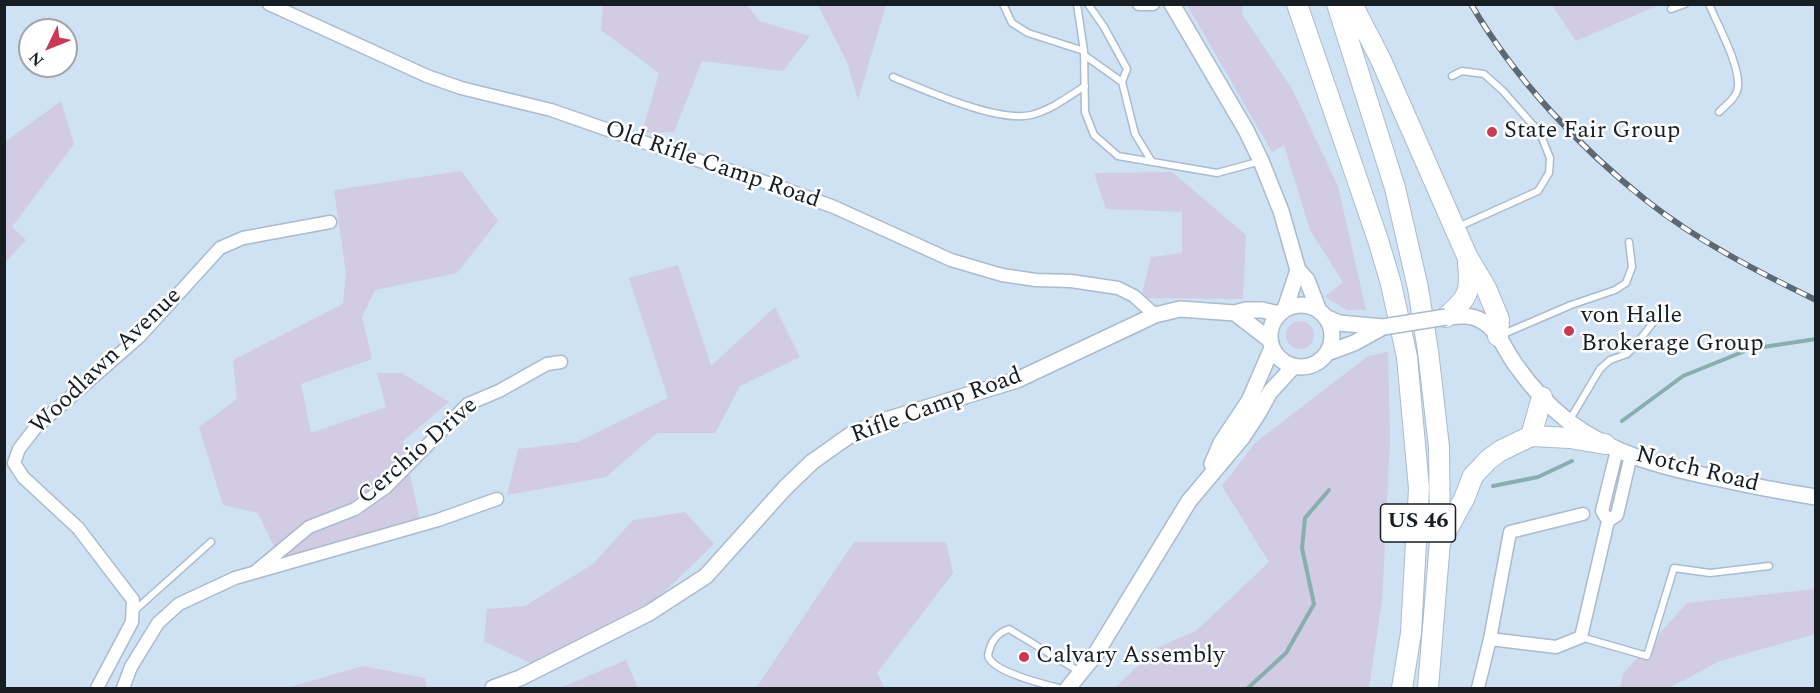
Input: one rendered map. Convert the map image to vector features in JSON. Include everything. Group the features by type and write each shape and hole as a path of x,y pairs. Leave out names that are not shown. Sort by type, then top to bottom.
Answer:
{"highway":[{"name":"US 46","path":"1298,4 1379,243 1391,284 1407,357 1419,488 1411,633 1402,688"},
{"name":"US 46","path":"1336,4 1395,188 1418,288 1428,351 1439,447 1440,541 1428,688"},
{"path":"1352,4 1380,58 1467,256 1486,288 1499,319 1498,336"},
{"path":"1446,317 1463,303 1468,295 1470,283 1467,256"},
{"path":"1531,436 1542,397"},
{"path":"1440,541 1464,499 1473,476 1500,451 1531,436 1570,438 1618,450"}],"street":[{"name":"Old Rifle Camp Road","path":"269,4 427,76 461,88 551,110 774,185 834,207 951,260 1002,275 1118,288 1134,296 1155,315"},
{"path":"1139,4 1153,4"},
{"path":"1172,4 1246,130 1261,161 1281,211 1298,270 1307,280 1331,332 1330,346 1316,363 1294,366 1285,362 1271,344 1235,313"},
{"name":"Woodlawn Avenue","path":"132,612 133,600 78,528 22,477 14,463 19,449 36,427 140,336 220,248 243,238 330,222"},
{"path":"1204,480 1221,443 1249,401 1271,344 1271,327 1282,311 1298,270"},
{"path":"1282,311 1302,305 1322,314"},
{"name":"Rifle Camp Road","path":"494,688 520,678 640,618 706,576 785,488 819,457 854,433 886,420 1017,380 1155,315 1180,309 1235,313 1246,310 1282,311"},
{"name":"Notch Road","path":"1322,314 1338,323 1383,327 1446,317 1466,315 1474,317 1488,324 1498,336 1516,367 1542,397 1569,421 1618,450 1658,465 1683,471 1815,496"},
{"name":"Notch Road","path":"1326,353 1354,343 1383,327"},
{"name":"Cerchio Drive","path":"253,573 309,527 355,508 386,487 468,404 499,391 548,364 561,362"},
{"path":"1068,688 1095,655 1189,501 1204,480 1242,438 1270,392 1294,366"},
{"path":"1490,639 1557,647 1581,637 1608,521 1602,511 1618,450"},
{"name":"Cerchio Drive","path":"123,688 131,667 158,623 179,604 253,573 438,520 497,499"},
{"path":"1478,688 1490,639 1510,532 1583,514"},
{"path":"97,688 132,622 132,612"},
{"path":"112,660 131,667"}],"lane":[{"path":"1004,4 1011,23 1028,33 1084,53 1122,82"},
{"path":"1077,4 1084,53 1085,112 1094,135 1119,156 1218,173 1261,161"},
{"path":"1089,4 1127,69 1122,82 1135,134 1152,162"},
{"path":"1671,9 1685,4"},
{"path":"1709,4 1737,70 1739,82 1737,93 1719,112"},
{"path":"1452,76 1462,71 1484,74 1503,91 1540,133 1550,158 1549,173 1538,191 1455,228"},
{"path":"893,77 973,107 1023,116 1045,110 1085,86"},
{"path":"1498,336 1626,284 1632,267 1629,242"},
{"path":"1569,421 1600,369 1610,360 1627,354 1660,314"},
{"path":"132,612 211,542"},
{"path":"1581,637 1647,656 1674,568 1710,573 1769,566"},
{"path":"1059,688 1035,682 992,663 988,656 994,639 1009,629 1081,672"}],"shaded area":[{"path":"603,5 747,5 759,21 810,36 783,71 702,61 674,132 642,133 659,73 601,30"},
{"path":"818,5 886,5 858,100 847,62"},
{"path":"1187,5 1243,5 1242,14 1292,89 1338,186 1366,310 1347,310 1325,297 1343,282 1310,230 1284,145 1272,152"},
{"path":"1552,5 1659,5 1576,41"},
{"path":"61,101 74,144 12,227 26,240 5,263 5,142"},
{"path":"461,171 498,221 457,273 375,290 362,317 372,359 301,384 311,433 386,407 377,373 402,373 449,402 403,441 420,521 280,559 258,513 223,505 199,427 237,399 233,360 343,304 346,273 334,190"},
{"path":"1172,172 1246,235 1243,299 1141,298 1151,257 1182,253 1182,212 1106,209 1094,173"},
{"path":"678,265 711,366 775,307 800,357 740,386 715,433 657,433 606,477 507,495 518,449 577,442 668,398 629,278"},
{"path":"1300,321 1310,325 1314,335 1310,345 1300,349 1290,345 1286,335 1290,325"},
{"path":"1388,352 1390,440 1382,601 1369,688 1115,688 1156,648 1196,631 1269,562 1222,486 1255,443 1368,356"},
{"path":"685,512 714,544 658,598 530,663 484,641 487,609 525,606 593,564 633,520"},
{"path":"854,542 946,542 953,573 877,673 885,688 756,688"},
{"path":"1815,589 1815,634 1720,661 1669,688 1620,688 1623,674 1687,603"},
{"path":"626,660 638,688 560,688"},
{"path":"363,666 425,678 427,688 286,688"}],"waterway":[{"path":"1622,421 1683,376 1750,349 1816,339"},
{"path":"1493,486 1538,477 1572,461"},
{"path":"1248,688 1286,653 1314,604 1302,548 1305,518 1329,490"}],"railway":[{"path":"1471,4 1488,32 1528,85 1573,135 1622,180 1667,216 1708,243 1816,300"}],"place":[{"name":"State Fair Group","path":"1492,132"},
{"name":"von Halle Brokerage Group","path":"1569,331"},
{"name":"Calvary Assembly","path":"1024,657"}]}
